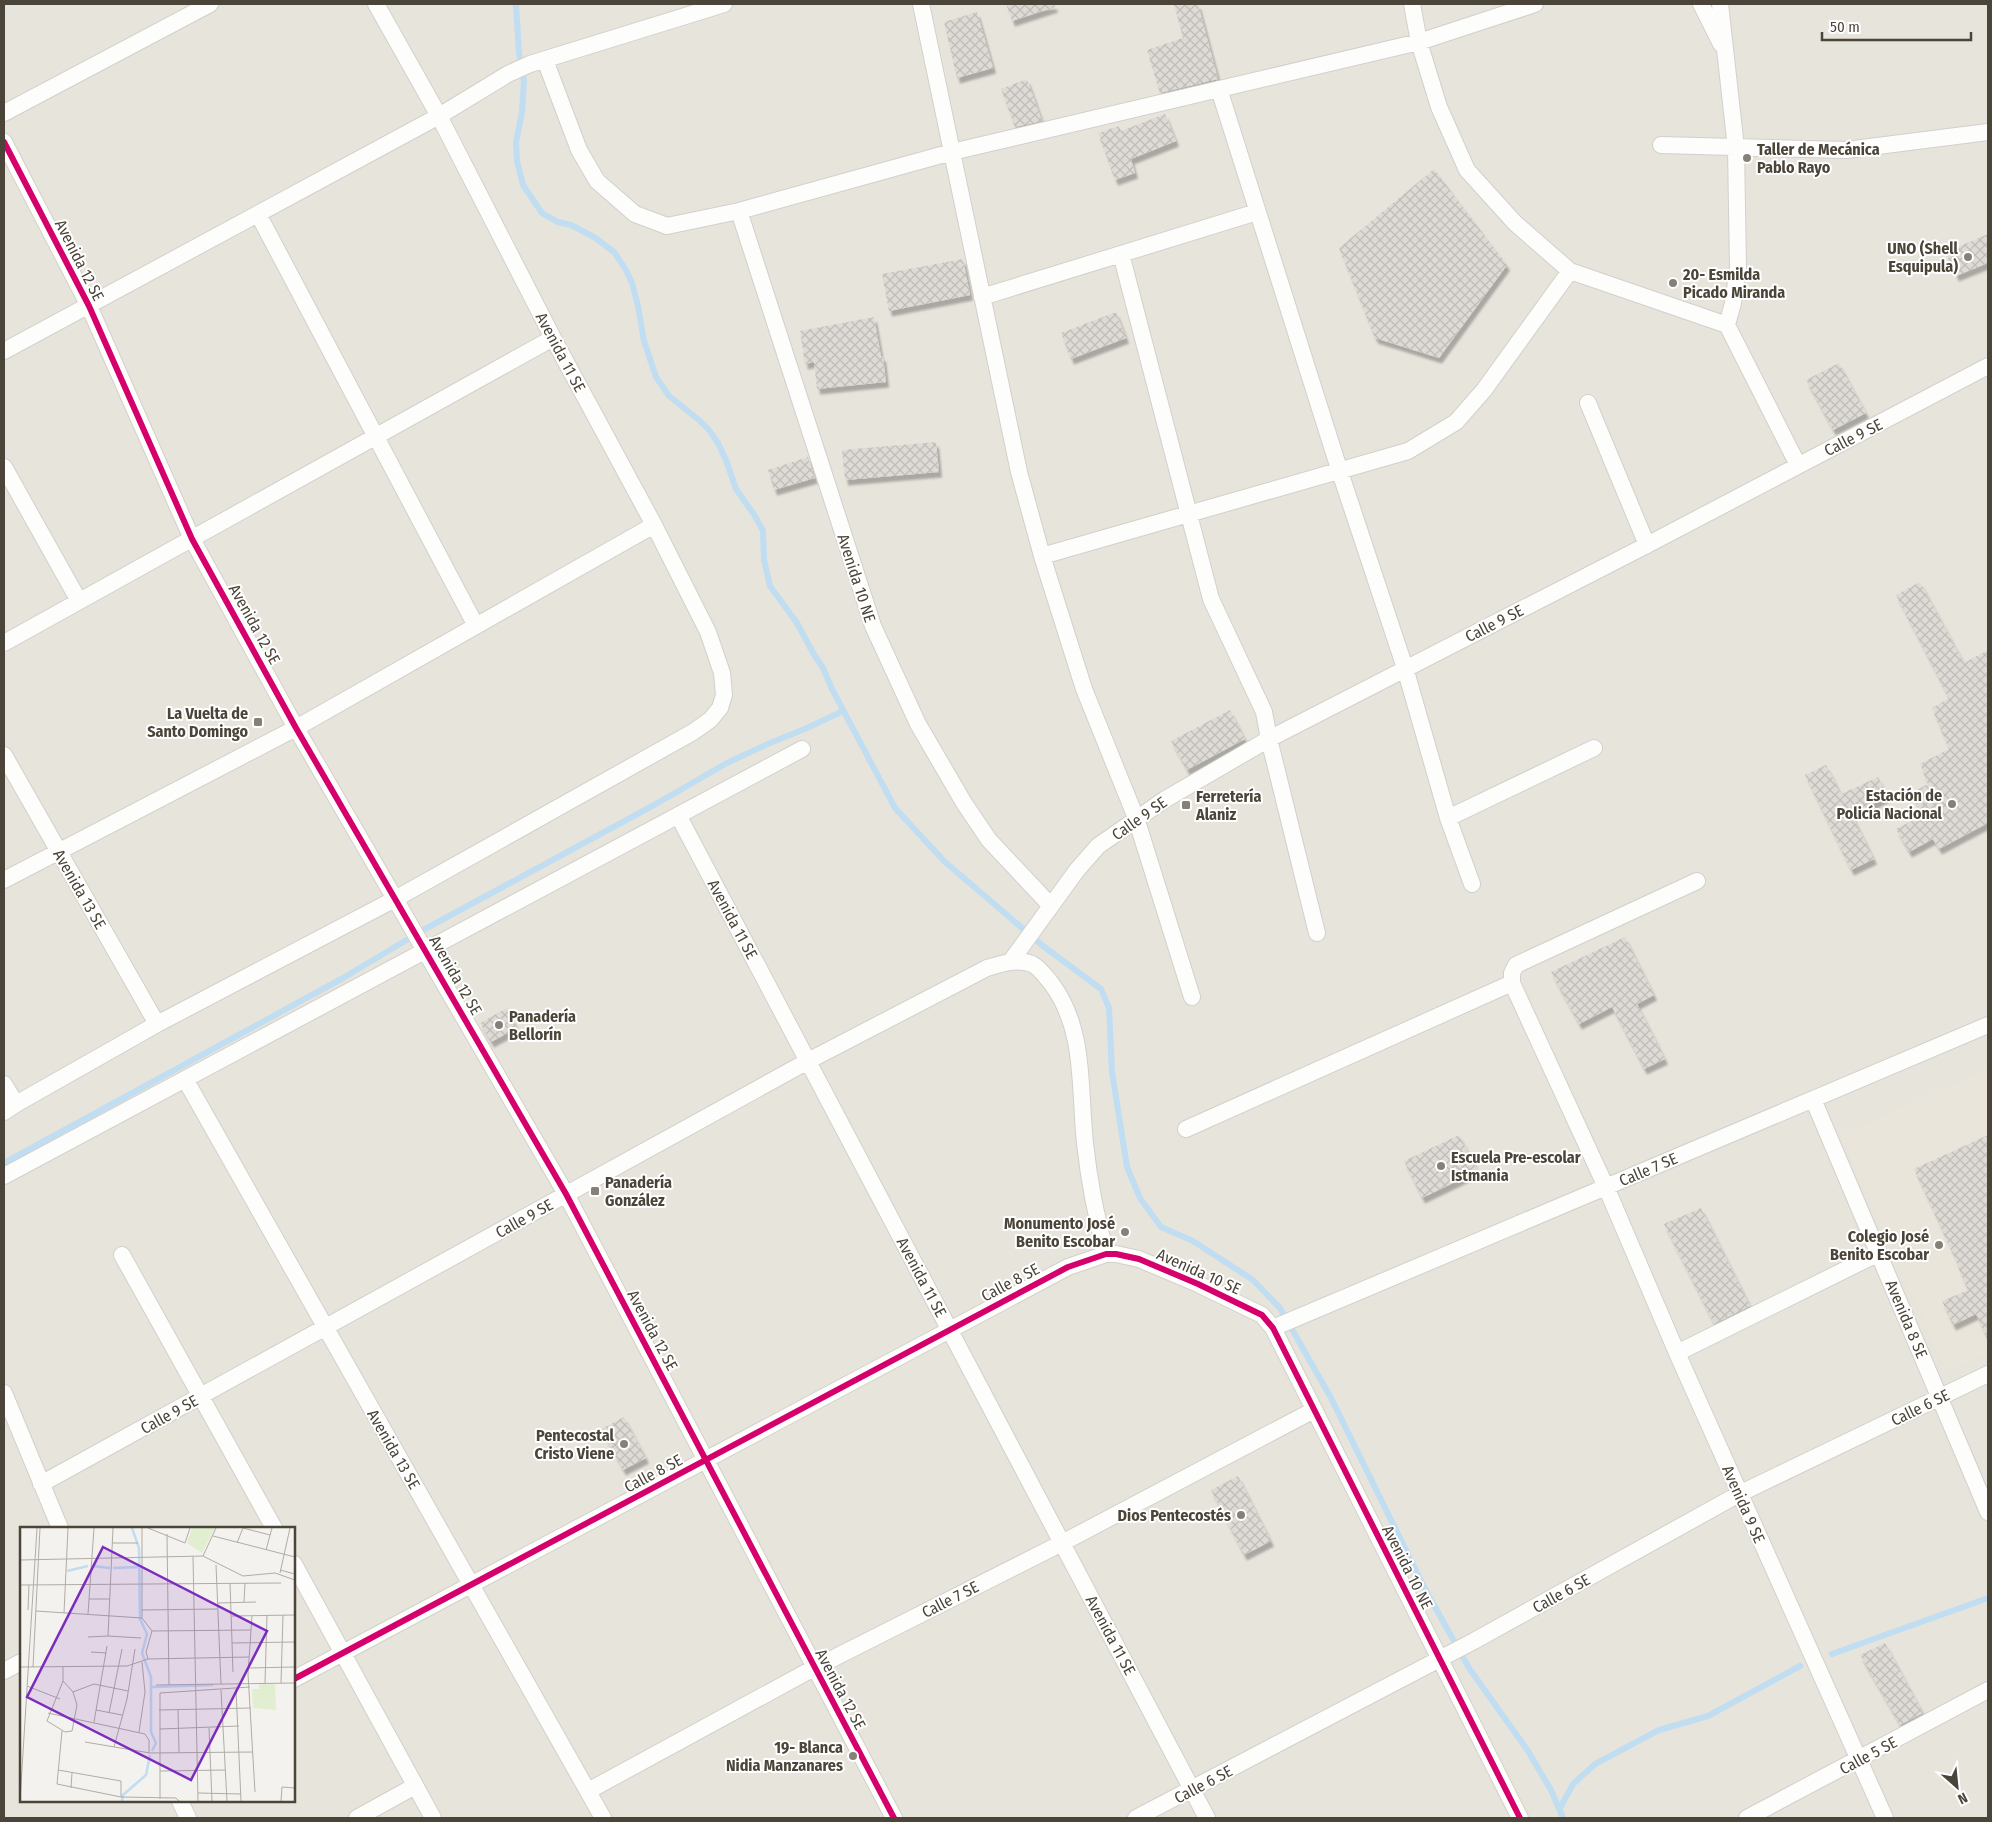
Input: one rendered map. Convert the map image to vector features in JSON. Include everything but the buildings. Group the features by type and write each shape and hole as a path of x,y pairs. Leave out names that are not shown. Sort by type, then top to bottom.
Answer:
{"street":[{"path":"4,113 210,4"},
{"name":"Avenida 11 SE","path":"376,4 439,116 553,338 654,525 708,632 722,673 724,695 720,708 710,720 693,732 395,899"},
{"path":"4,351 439,116 508,74 538,62 724,4"},
{"path":"921,4 1019,472 1042,556 1084,689 1136,818 1192,997"},
{"path":"1412,4 1419,42 1439,107 1467,170 1515,223 1570,272 1727,325"},
{"path":"538,62 579,150 597,181 635,214 667,226 739,211 952,152 1419,42 1535,4"},
{"path":"1701,4 1726,56"},
{"path":"1720,4 1736,148 1738,268 1733,303 1727,325 1798,465"},
{"path":"1218,89 1340,472 1405,668 1448,818 1472,884"},
{"path":"1661,145 1846,150 1988,132"},
{"name":"Avenida 12 SE","path":"4,142 89,306 192,539 296,728 409,920 566,1194 894,1818"},
{"name":"Avenida 10 NE","path":"739,211 872,626 918,724 964,803 989,840 1051,906"},
{"path":"982,297 1257,212"},
{"path":"258,214 476,624"},
{"path":"1121,254 1211,599 1264,712 1317,933"},
{"path":"1042,556 1408,451 1456,422 1484,390 1570,272"},
{"path":"4,643 553,338"},
{"name":"Calle 9 SE","path":"42,1484 808,1061 1016,955 1077,870 1098,846 1136,818 1183,788 1269,739 1647,545 1988,366"},
{"path":"1588,403 1647,545"},
{"path":"4,467 79,601"},
{"path":"4,880 296,728 476,624 654,525"},
{"path":"1448,818 1594,748"},
{"path":"4,1176 185,1079 424,946 802,749"},
{"name":"Avenida 13 SE","path":"4,755 157,1024"},
{"name":"Avenida 11 SE","path":"678,815 1207,1818"},
{"path":"1186,1129 1512,982 1512,973 1516,965 1696,881"},
{"path":"4,1084 10,1108 157,1024 395,899"},
{"path":"1016,955 1032,964 1046,977 1061,996 1072,1021 1082,1078 1085,1142 1094,1210 1106,1254"},
{"name":"Avenida 9 SE","path":"1512,982 1606,1187 1739,1494 1885,1818"},
{"name":"Calle 7 SE","path":"1279,1325 1988,1024"},
{"name":"Avenida 13 SE","path":"185,1079 603,1818"},
{"name":"Avenida 8 SE","path":"1813,1099 1988,1512"},
{"path":"1677,1353 1879,1253"},
{"name":"Avenida 10 SE","path":"1106,1254 1139,1259 1198,1284 1279,1325"},
{"name":"Calle 8 SE","path":"295,1678 1068,1267 1106,1254"},
{"path":"122,1255 273,1527"},
{"name":"Avenida 10 NE","path":"1279,1325 1314,1410 1442,1657 1520,1818"},
{"name":"Calle 6 SE","path":"1136,1818 1474,1641 1739,1494 1988,1374"},
{"path":"4,1393 60,1527"},
{"name":"Calle 7 SE","path":"588,1791 814,1668 1062,1543 1314,1410"},
{"path":"295,1566 433,1818"},
{"path":"4,1671 20,1663"},
{"name":"Calle 5 SE","path":"1747,1818 1988,1690"},
{"path":"357,1818 416,1786"},
{"path":"180,1802 188,1818"}],"shaded area":[{"path":"4,4 1988,4 1988,1818 4,1818"},
{"name":"Colegio José Benito Escobar","path":"1988,1069 1988,1353 1947,1371 1840,1136"}],"waterway":[{"path":"516,4 519,54 524,81 522,112 516,142 517,161 523,185 542,213 594,237 614,252 626,270 632,283 644,341 656,377 669,396 699,420 718,443 736,489 763,531 764,560 770,586 797,623 823,668 832,689 895,808 944,861 1043,946 1101,989 1109,1008 1112,1072 1127,1167 1140,1198 1161,1227 1193,1241 1253,1280 1280,1308 1331,1398 1425,1589 1469,1668 1528,1751 1551,1790 1563,1818"},
{"path":"4,1163 343,978 425,929 654,805 727,763 843,711"},
{"path":"1832,1654 1988,1598"},
{"path":"1560,1808 1573,1784 1595,1764 1659,1730 1708,1716 1800,1666"}],"cycle path":[{"path":"4,142 89,306 192,539 296,728 566,1194 894,1818"},
{"path":"295,1678 1068,1267 1106,1254 1116,1254 1139,1259 1198,1284 1262,1315 1273,1328 1520,1818"}],"place":[{"name":"Taller de Mecánica Pablo Rayo","path":"1747,158"},
{"name":"UNO (Shell Esquipula)","path":"1968,257"},
{"name":"20- Esmilda Picado Miranda","path":"1673,283"},
{"name":"La Vuelta de Santo Domingo","path":"258,722"},
{"name":"Estación de Policía Nacional","path":"1952,804"},
{"name":"Ferretería Alaniz","path":"1186,805"},
{"name":"Panadería Bellorín","path":"499,1025"},
{"name":"Escuela Pre-escolar Istmania","path":"1441,1166"},
{"name":"Panadería González","path":"595,1191"},
{"name":"Monumento José Benito Escobar","path":"1125,1232"},
{"name":"Colegio José Benito Escobar","path":"1939,1245"},
{"name":"Pentecostal Cristo Viene","path":"624,1444"},
{"name":"Dios Pentecostés","path":"1241,1515"},
{"name":"19- Blanca Nidia Manzanares","path":"853,1756"}]}
